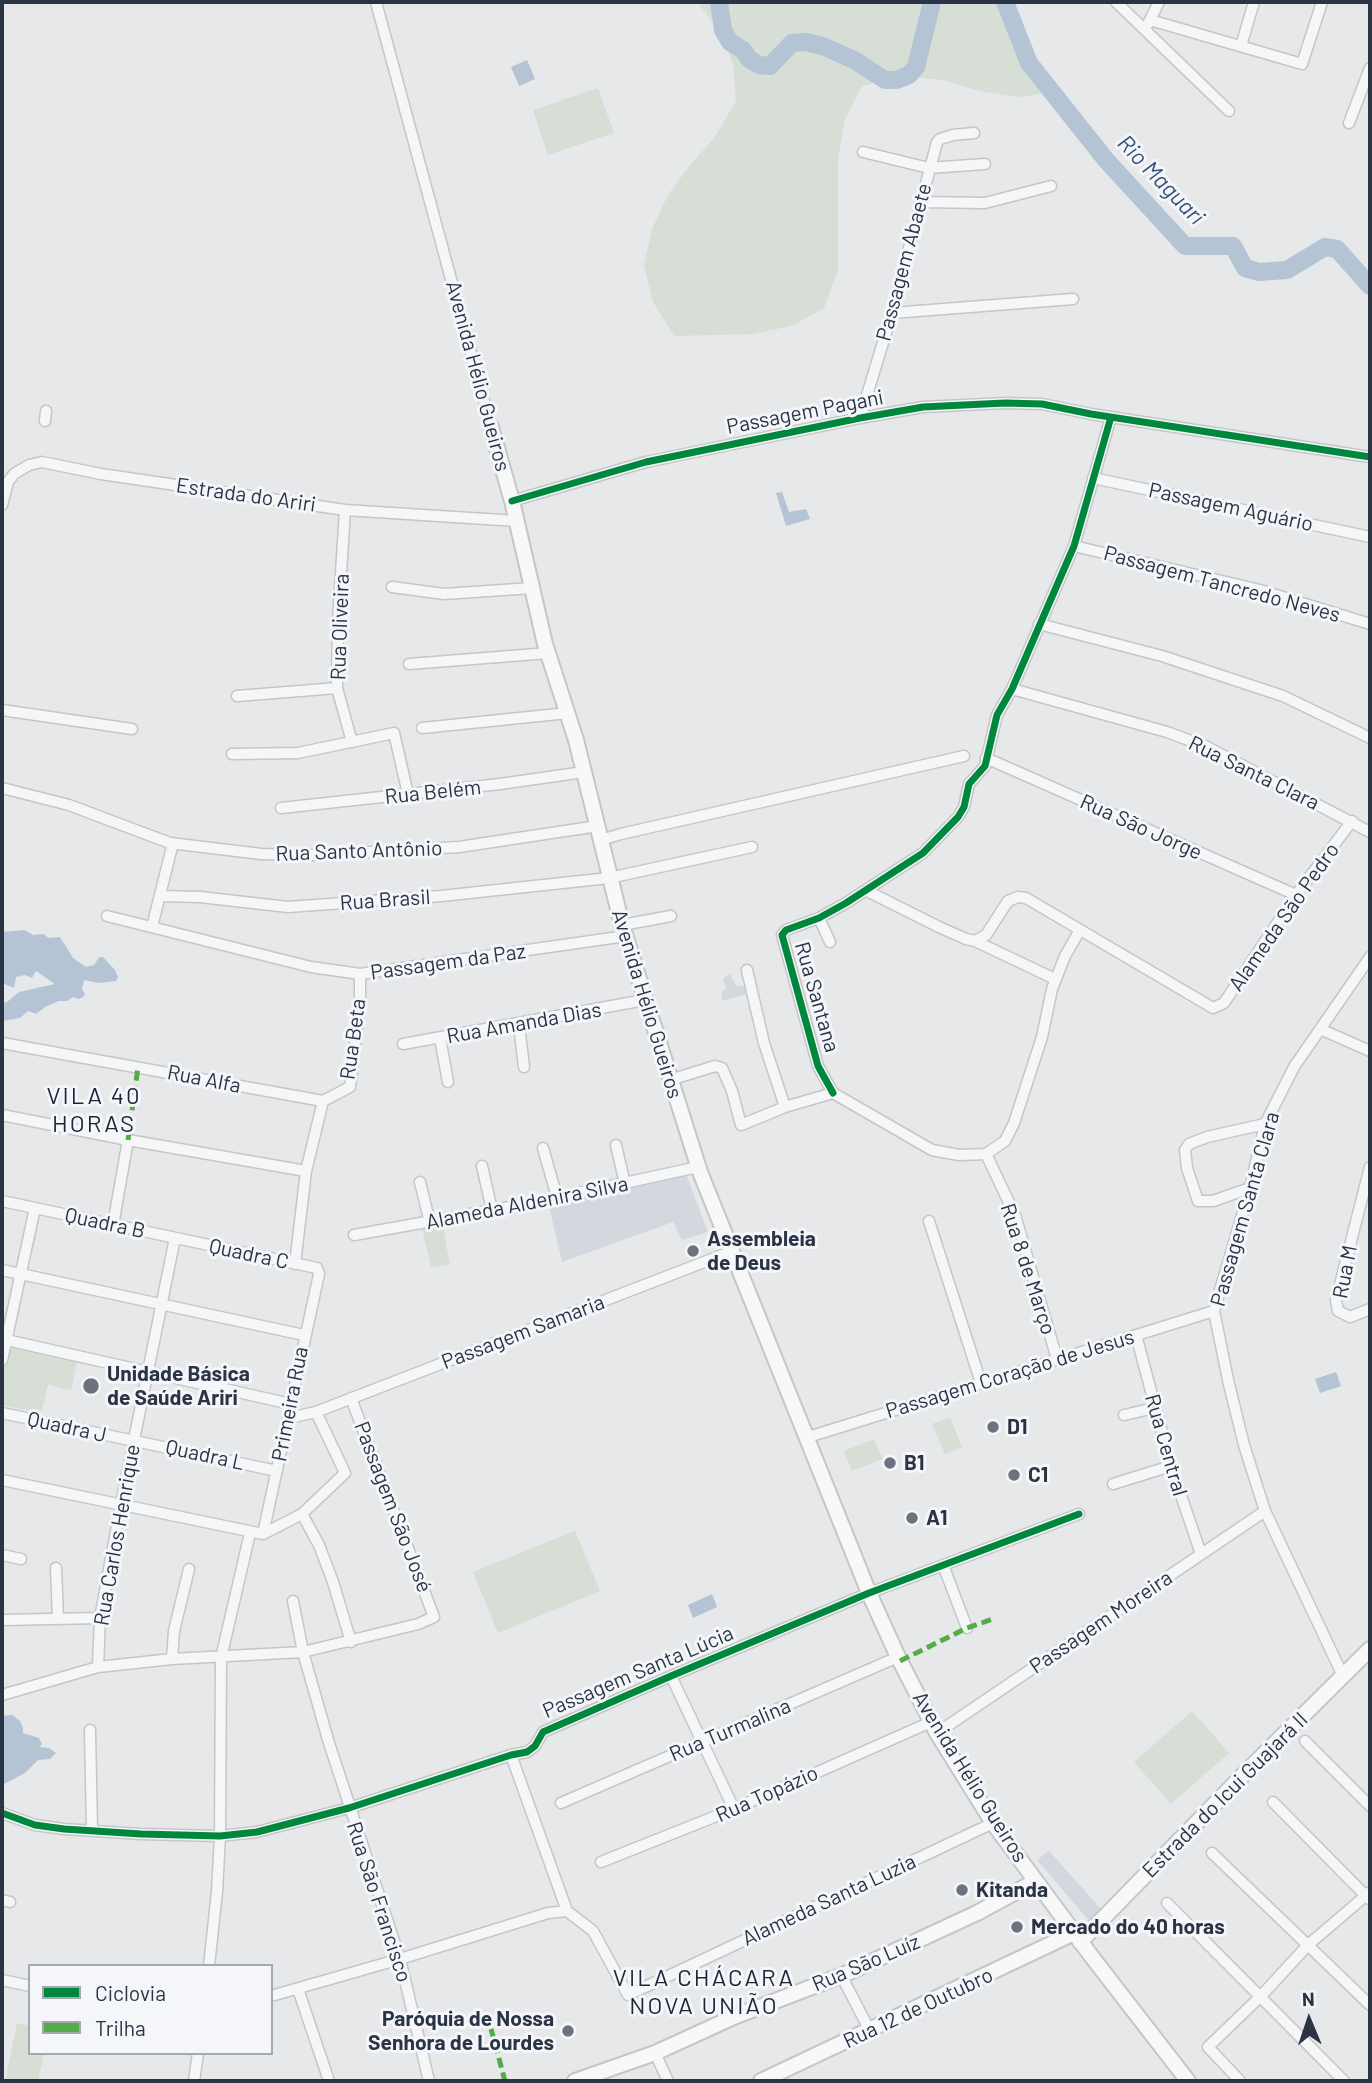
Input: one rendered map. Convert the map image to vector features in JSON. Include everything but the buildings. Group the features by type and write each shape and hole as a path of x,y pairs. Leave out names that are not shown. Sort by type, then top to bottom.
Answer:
{"main road":[{"name":"Avenida Hélio Gueiros","path":"491,427 517,521 548,653 584,772 609,878 698,1167 869,1593 934,1727 993,1823 1077,1938 1188,2081"},
{"name":"Estrada do Icui Guajará II","path":"1077,1938 1370,1649"},
{"name":"Rua São Luíz","path":"575,2081 655,2053 736,2016 841,1975 977,1913 1036,1881"},
{"name":"Rua 12 de Outubro","path":"761,2081 1077,1938"}],"street":[{"name":"Avenida Hélio Gueiros","path":"376,2 491,427"},
{"path":"1116,2 1147,25 1229,111"},
{"path":"1147,25 1159,2"},
{"path":"1241,46 1254,2"},
{"path":"1147,25 1241,46 1302,64 1322,2"},
{"path":"1349,123 1370,68"},
{"name":"Passagem Abaete","path":"860,418 892,313 929,168 940,139 974,133"},
{"path":"863,152 929,168 985,164"},
{"path":"920,202 985,203 1051,186"},
{"path":"892,313 1073,299"},
{"name":"Passagem Pagani","path":"512,502 646,462 923,407 1042,404 1370,457"},
{"path":"830,942 819,918 867,891 923,853 948,829 964,807 969,784 985,766 997,715 1012,689 1074,546 1111,417"},
{"name":"Estrada do Ariri","path":"2,505 13,474 29,464 41,462 101,474 345,510 517,521"},
{"name":"Passagem Aguário","path":"1093,478 1370,537"},
{"name":"Rua Oliveira","path":"345,510 337,688 352,742"},
{"name":"Passagem Tancredo Neves","path":"1074,546 1260,590 1370,624"},
{"path":"392,587 444,594 532,589"},
{"path":"1039,624 1162,656 1283,696 1370,738"},
{"path":"409,664 548,653"},
{"path":"237,696 337,688"},
{"name":"Rua Santa Clara","path":"1012,689 1167,732 1205,746 1370,832"},
{"path":"2,710 132,729"},
{"path":"422,728 568,713"},
{"path":"232,754 298,753 394,733 408,794"},
{"name":"Rua Santo Antônio","path":"2,788 69,804 173,843 261,854 315,855 459,847 599,834 678,820 964,756"},
{"name":"Rua São Jorge","path":"986,758 1296,895"},
{"name":"Rua Belém","path":"281,808 584,772"},
{"name":"Alameda São Pedro","path":"1080,930 1213,1009 1224,1003 1296,895 1352,821"},
{"path":"152,927 173,843"},
{"name":"Rua Brasil","path":"160,896 200,897 288,907 440,896 609,878 752,847"},
{"path":"867,891 1055,979"},
{"path":"670,1080 715,1066 722,1068 732,1091 741,1125 785,1107 832,1093 932,1150 959,1155 986,1154 1005,1141 1014,1123 1032,1070 1055,979 1080,930 1026,898 1018,897 1008,901 986,935 975,941"},
{"name":"Passagem da Paz","path":"107,916 311,967 360,974 624,930 671,916"},
{"name":"Rua Santana","path":"819,918 786,930 782,936 818,1066 832,1093"},
{"name":"Passagem Santa Clara","path":"1343,1676 1265,1511 1241,1432 1214,1311 1250,1188 1265,1124 1294,1067 1370,957"},
{"path":"747,970 764,1043 785,1107"},
{"name":"Rua Beta","path":"295,1264 306,1171 323,1101 350,1087 360,1005 360,974"},
{"name":"Rua Amanda Dias","path":"403,1044 645,1000"},
{"path":"519,1024 524,1067"},
{"path":"1320,1029 1370,1051"},
{"path":"440,1038 448,1082"},
{"name":"Rua Alfa","path":"2,1043 323,1101"},
{"path":"2,1115 306,1171"},
{"path":"1250,1188 1213,1201 1198,1200 1187,1168 1185,1150 1189,1144 1207,1137 1265,1124"},
{"path":"113,1225 128,1140"},
{"path":"616,1145 625,1184"},
{"path":"543,1148 557,1197"},
{"name":"Rua 8 de Março","path":"986,1154 1015,1215 1057,1359"},
{"path":"482,1166 492,1210"},
{"name":"Alameda Aldenira Silva","path":"354,1236 625,1184 698,1167"},
{"name":"Rua M","path":"1366,1310 1350,1317 1338,1311 1336,1300 1370,1167"},
{"path":"420,1182 430,1223"},
{"name":"Quadra B","path":"2,1201 175,1238"},
{"path":"2,1360 4,1340 35,1208"},
{"path":"929,1221 981,1383"},
{"name":"Quadra C","path":"175,1238 317,1269 319,1274"},
{"name":"Rua Carlos Henrique","path":"98,1667 100,1618 146,1372 175,1238"},
{"name":"Passagem Samaria","path":"289,1418 316,1412 730,1252"},
{"path":"2,1270 304,1335"},
{"name":"Primeira Rua","path":"262,1534 319,1274"},
{"name":"Passagem Coração de Jesus","path":"805,1438 1214,1311"},
{"name":"Rua Central","path":"1136,1335 1171,1466 1201,1554"},
{"path":"4,1340 291,1404"},
{"name":"Passagem São José","path":"351,1398 434,1617 351,1642"},
{"path":"1124,1415 1154,1408"},
{"path":"2,1480 262,1534 302,1514 345,1473 316,1412"},
{"name":"Quadra J","path":"2,1413 133,1440"},
{"name":"Quadra L","path":"133,1440 277,1471"},
{"path":"1113,1484 1171,1466"},
{"name":"Passagem Moreira","path":"934,1727 1265,1511"},
{"path":"2,1695 98,1667 172,1659 303,1652 351,1642 329,1570 302,1514"},
{"name":"Passagem Santa Lúcia","path":"2,1813 35,1825 220,1836 257,1832 349,1808 511,1755 531,1751 543,1732 671,1676 869,1593 1079,1514"},
{"path":"209,1964 220,1836 221,1658 250,1533"},
{"path":"2,1555 21,1559"},
{"path":"943,1565 967,1628"},
{"path":"56,1568 58,1618"},
{"path":"172,1659 174,1631 189,1569"},
{"name":"Rua São Francisco","path":"293,1601 303,1652 349,1808 400,1959 429,2081"},
{"path":"2,1620 100,1618"},
{"name":"Rua Turmalina","path":"561,1803 898,1657"},
{"path":"671,1676 734,1809"},
{"name":"Rua Topázio","path":"601,1863 934,1727"},
{"path":"90,1730 92,1830"},
{"path":"1306,1741 1370,1806"},
{"path":"273,1995 531,1918 567,1911 511,1755"},
{"path":"1240,2081 1208,2048 1308,1945 1369,1896 1273,1802"},
{"name":"Alameda Santa Luzia","path":"567,1911 593,1931 628,1994 993,1823"},
{"path":"1212,1853 1370,2006"},
{"path":"1167,1903 1345,2081"},
{"path":"841,1975 870,2031"},
{"path":"2,1980 28,1986"},
{"path":"298,1989 329,2081"},
{"path":"655,2053 668,2081"},
{"path":"194,2081 198,2055"}],"shaded area":[{"path":"697,2 1004,2 1047,80 1042,94 1017,97 979,91 943,80 903,76 862,86 845,120 838,159 838,270 824,308 791,326 752,334 674,336 653,302 644,265 652,229 668,195 715,137 736,101 733,64 719,30"},
{"path":"598,88 614,133 548,155 533,110"},
{"path":"730,974 736,985 746,987 748,994 722,1001 722,992 726,989 723,979"},
{"path":"686,1174 708,1232 682,1240 673,1222 562,1262 549,1206"},
{"path":"444,1223 450,1265 431,1267 422,1228"},
{"path":"8,1344 78,1358 71,1390 48,1385 41,1413 2,1405 2,1373"},
{"path":"950,1417 962,1447 945,1454 932,1424"},
{"path":"874,1439 883,1459 852,1471 844,1451"},
{"path":"575,1531 600,1591 498,1633 473,1572"},
{"path":"1192,1711 1229,1753 1171,1804 1134,1762"},
{"path":"1049,1851 1101,1909 1089,1921 1037,1860"},
{"path":"17,2023 28,2026 28,2055 44,2055 38,2081 5,2081"}],"water":[{"path":"527,60 535,79 519,86 511,67"},
{"path":"782,492 789,512 806,509 810,519 786,526 776,493"},
{"path":"24,930 33,935 60,937 73,958 86,967 94,965 99,957 103,957 115,970 118,977 116,981 98,983 84,980 82,989 85,994 79,999 73,997 67,1001 59,1001 36,1014 28,1011 20,1018 2,1021 2,1003 19,992 55,984 36,971 32,978 25,975 16,977 14,988 2,983 2,932"},
{"path":"1336,1372 1341,1386 1320,1393 1315,1379"},
{"path":"712,1594 717,1607 693,1618 688,1605"},
{"path":"12,1715 20,1721 23,1733 39,1738 42,1744 39,1747 49,1748 56,1753 50,1759 38,1760 25,1773 2,1785 2,1716"}],"waterway":[{"name":"Rio Maguari","path":"719,2 723,30 730,42 759,65 770,66 792,43 807,42 856,61 885,80 896,80 909,75 916,67 932,2"},
{"name":"Rio Maguari","path":"1005,2 1029,63 1106,160 1185,246 1233,246 1245,268 1259,272 1287,270 1325,247 1337,249 1370,286"}],"marked path":[{"path":"128,1140 138,1067"},
{"path":"900,1661 967,1628 993,1619"},
{"path":"491,2029 505,2081"}],"cycle path":[{"path":"512,501 646,462 923,407 1042,404 1370,457"},
{"path":"833,1093 818,1066 782,935 786,930 819,918 846,903 923,853 958,817 964,807 969,784 985,766 997,715 1012,689 1074,546 1111,417"},
{"path":"2,1813 35,1825 64,1829 220,1836 257,1832 349,1808 527,1752 535,1746 543,1732 671,1676 869,1593 1079,1514"}],"place":[{"name":"Assembleia de Deus","path":"693,1251"},
{"name":"Unidade Básica de Saúde Ariri","path":"91,1386"},
{"name":"D1","path":"993,1427"},
{"name":"B1","path":"890,1463"},
{"name":"C1","path":"1014,1475"},
{"name":"A1","path":"912,1518"},
{"name":"Kitanda","path":"962,1890"},
{"name":"Mercado do 40 horas","path":"1017,1927"},
{"name":"Paróquia de Nossa Senhora de Lourdes","path":"568,2031"}],"district":[{"name":"VILA 40 HORAS","path":"94,1110"},
{"name":"VILA CHÁCARA NOVA UNIÃO","path":"704,1992"}]}
